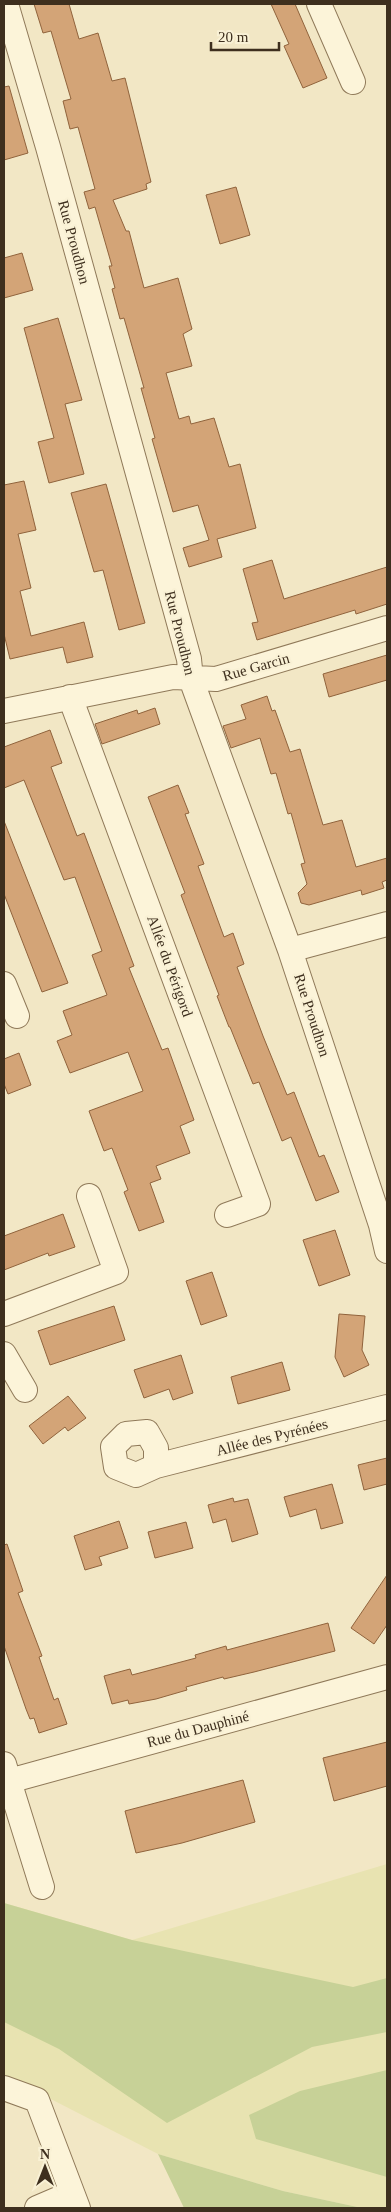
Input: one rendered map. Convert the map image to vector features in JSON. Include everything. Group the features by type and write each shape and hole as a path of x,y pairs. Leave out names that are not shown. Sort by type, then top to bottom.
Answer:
{"street":[{"name":"Rue Proudhon","path":"6,4 48,147 186,650 191,678 290,950 384,1225 387,1251"},
{"path":"319,4 352,82"},
{"name":"Rue Garcin","path":"4,711 173,677 216,679 387,628"},
{"name":"Allée du Périgord","path":"70,697 258,1204 227,1215"},
{"path":"290,950 387,924"},
{"path":"4,984 17,1016"},
{"path":"4,1314 116,1272 89,1196"},
{"path":"4,1354 25,1390"},
{"name":"Allée des Pyrénées","path":"156,1466 387,1407"},
{"name":"Rue du Dauphiné","path":"42,1886 6,1772 387,1678"},
{"path":"4,2088 36,2100 75,2200 37,2208"}],"shaded area":[{"path":"387,1864 387,2208 362,2208 283,2191 158,2154 4,2075 4,1903 132,1940"}],"green space":[{"path":"4,1903 132,1940 353,1987 387,1978 387,2032 312,2047 167,2123 59,2049 4,2022"},
{"path":"387,2070 387,2177 256,2139 249,2115 300,2091"},
{"path":"158,2154 283,2191 362,2208 184,2208"}],"building":[{"path":"34,4 69,4 79,39 98,33 112,81 125,78 151,182 146,184 147,189 113,200 126,231 129,231 144,288 178,278 192,329 183,334 192,366 166,373 179,419 189,416 191,424 214,418 229,467 240,464 256,528 217,539 222,557 189,567 183,548 209,540 198,505 173,512 152,439 155,438 141,388 144,388 124,318 120,319 112,289 115,288 109,266 112,266 95,207 89,209 84,192 95,189 78,127 70,129 63,101 71,99 51,31 43,33"},
{"path":"271,4 295,4 327,78 303,88 284,46 289,44"},
{"path":"9,86 28,153 4,160 4,87"},
{"path":"236,187 250,235 220,244 206,195"},
{"path":"22,253 33,290 4,298 4,258"},
{"path":"58,318 82,400 65,404 84,474 49,483 38,442 54,438 24,328"},
{"path":"24,481 36,530 18,534 31,588 20,591 31,636 84,622 93,657 67,663 63,647 10,659 4,634 4,485"},
{"path":"106,484 145,623 119,630 103,570 94,572 71,493"},
{"path":"272,560 284,599 387,567 387,604 356,614 355,610 257,640 252,623 258,622 243,569"},
{"path":"387,655 387,680 329,697 323,674"},
{"path":"267,696 272,711 275,710 290,752 300,749 323,825 342,820 356,867 387,858 387,880 382,882 384,888 362,895 361,890 309,905 301,903 298,893 307,884 301,864 305,863 291,813 288,814 276,773 271,774 260,738 231,748 223,726 246,719 241,705"},
{"path":"155,708 160,724 102,744 95,724 137,710 138,714"},
{"path":"50,730 62,763 51,767 77,836 84,833 134,966 129,968 162,1050 168,1048 194,1120 180,1126 190,1153 156,1166 161,1179 150,1183 164,1222 139,1231 124,1192 128,1190 112,1148 104,1151 89,1111 143,1091 128,1052 70,1073 57,1041 72,1035 63,1011 107,995 92,955 102,951 75,877 64,880 24,780 4,788 4,747"},
{"path":"178,785 189,813 185,814 204,864 198,866 224,937 233,933 244,964 237,967 263,1036 287,1095 294,1092 319,1157 324,1155 339,1192 316,1201 291,1137 282,1141 259,1082 253,1084 229,1027 217,996 219,995 181,895 185,893 148,797"},
{"path":"4,821 68,983 42,992 4,894"},
{"path":"19,1053 31,1085 8,1094 4,1084 4,1059"},
{"path":"63,1214 75,1247 49,1256 48,1253 4,1270 4,1236"},
{"path":"335,1230 350,1275 319,1286 303,1240"},
{"path":"212,1272 227,1316 201,1325 186,1281"},
{"path":"114,1306 125,1340 50,1365 38,1331"},
{"path":"339,1314 365,1316 362,1350 369,1365 344,1377 335,1357"},
{"path":"181,1355 193,1393 173,1400 169,1389 144,1398 134,1370"},
{"path":"282,1362 290,1390 238,1404 231,1377"},
{"path":"68,1396 86,1418 68,1431 65,1427 43,1444 29,1426"},
{"path":"387,1458 387,1484 364,1490 358,1465"},
{"path":"332,1484 343,1523 321,1529 316,1509 290,1517 284,1497"},
{"path":"233,1498 234,1502 248,1499 258,1534 232,1542 226,1519 213,1523 208,1505"},
{"path":"119,1521 128,1548 99,1557 102,1565 85,1570 74,1536"},
{"path":"186,1522 193,1548 155,1558 148,1532"},
{"path":"7,1544 23,1591 18,1593 42,1656 39,1657 54,1700 58,1698 67,1724 39,1733 34,1718 30,1719 4,1646 4,1545"},
{"path":"387,1575 387,1625 374,1644 351,1628"},
{"path":"328,1623 335,1651 224,1679 223,1677 186,1687 187,1690 156,1699 129,1704 128,1700 112,1704 104,1676 130,1669 132,1675 196,1658 195,1655 226,1646 227,1650"},
{"path":"387,1742 387,1786 334,1801 323,1758"},
{"path":"243,1780 255,1822 182,1843 136,1853 125,1811"}]}
